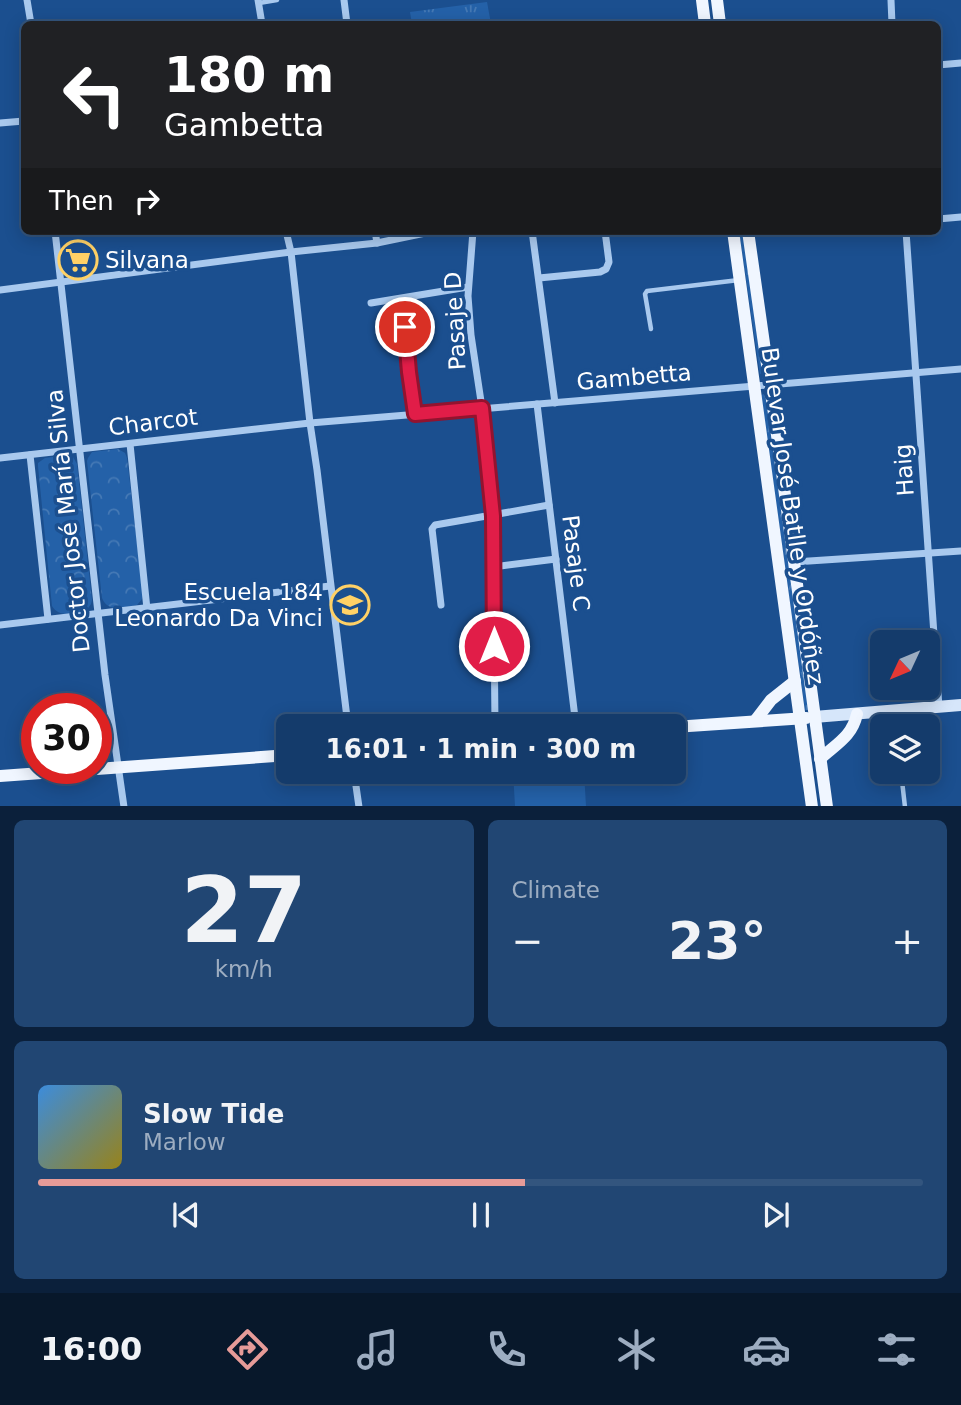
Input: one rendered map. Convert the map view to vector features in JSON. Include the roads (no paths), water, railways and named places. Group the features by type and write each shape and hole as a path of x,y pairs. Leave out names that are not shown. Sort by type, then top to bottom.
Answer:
{"main road":[{"path":"702,0 705,21"},
{"path":"717,0 720,21"},
{"name":"Bulevar José Batlle y Ordóñez","path":"734,235 812,806"},
{"name":"Bulevar José Batlle y Ordóñez","path":"748,235 827,806"},
{"path":"755,721 771,700 795,681"},
{"path":"686,726 961,705"},
{"path":"820,759 847,737 857,714"},
{"path":"0,776 276,756"}],"street":[{"path":"27,0 30,21"},
{"path":"344,0 347,21"},
{"path":"891,0 892,21"},
{"path":"259,1 262,21"},
{"path":"941,65 961,63"},
{"path":"0,123 21,121"},
{"path":"941,219 961,217"},
{"name":"Doctor José María Silva","path":"55,235 105,675 124,806"},
{"path":"287,235 346,714"},
{"path":"376,235 377,243"},
{"path":"0,290 377,243 410,235"},
{"name":"Pasaje D","path":"473,235 468,287 471,335 482,408 493,516 495,714"},
{"path":"533,235 555,402"},
{"path":"539,278 600,272 606,269 609,262 606,235"},
{"name":"Haig","path":"906,235 939,707"},
{"path":"371,303 468,287"},
{"name":"Gambetta","path":"310,423 961,369"},
{"name":"Pasaje C","path":"537,404 575,714"},
{"name":"Charcot","path":"0,458 310,423"},
{"path":"130,444 147,608"},
{"path":"30,455 48,619"},
{"path":"441,605 432,529 435,525 549,505"},
{"path":"794,562 961,551"},
{"path":"494,567 556,559"},
{"path":"0,625 330,586"},
{"path":"356,784 359,806"}],"lane":[{"path":"259,1 277,0"},
{"path":"650,329 645,294 647,291 740,280"},
{"path":"405,327 415,414"},
{"path":"902,784 905,806"}],"place":[{"name":"Silvana","path":"78,260"},
{"name":"Escuela 184 Leonardo Da Vinci","path":"350,605"}]}
